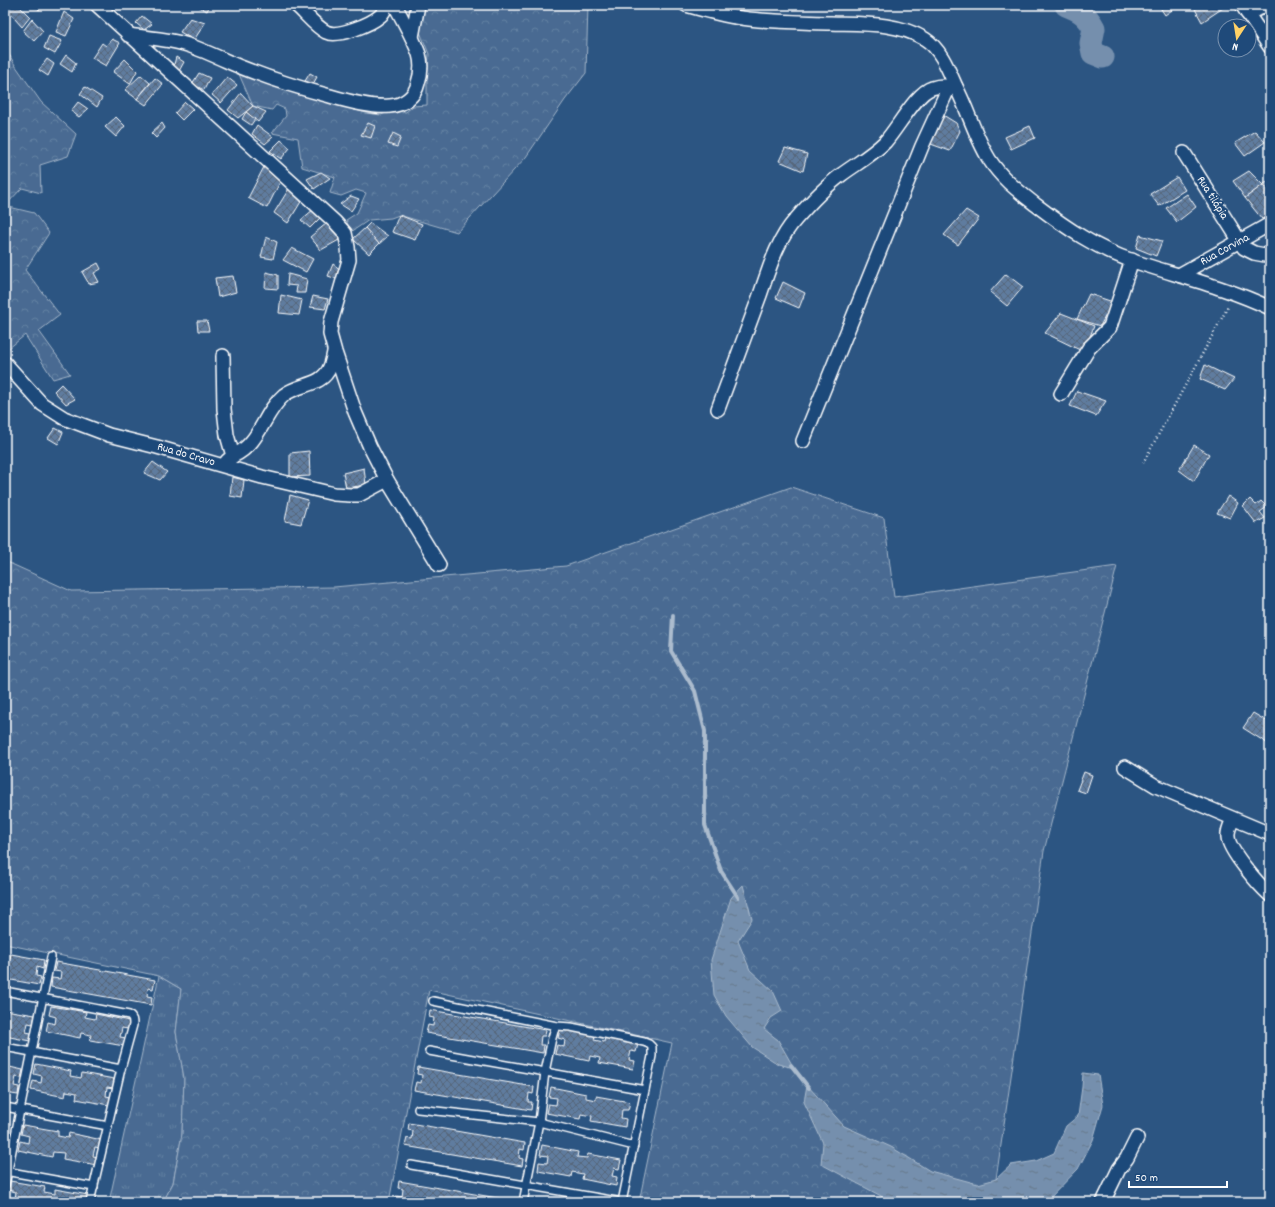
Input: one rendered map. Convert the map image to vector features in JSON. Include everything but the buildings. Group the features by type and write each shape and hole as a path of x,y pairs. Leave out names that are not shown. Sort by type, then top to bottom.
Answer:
{"street":[{"path":"97,5 128,35 335,222 344,234 348,247 349,260 331,322 330,334 334,352 355,412 370,447 387,480 439,565"},
{"path":"296,5 321,28 327,32 337,34 356,29 380,17 386,5"},
{"path":"128,35 166,40 187,45 293,86 346,101 391,106 402,103 411,98 417,90 421,73 420,55 395,5"},
{"path":"412,37 418,5"},
{"path":"686,5 716,14 748,19 852,23 889,26 908,30 926,40 940,54 950,74 953,87 963,100 977,137 989,159 1006,182 1051,217 1099,246 1132,260 1179,274 1270,308"},
{"path":"1269,5 1245,9 1270,47"},
{"path":"718,409 764,282 785,232 817,197 841,175 870,155 884,142 924,92 931,88 942,86 953,87"},
{"path":"803,441 911,174 953,87"},
{"name":"Rua tilápia","path":"1184,154 1240,242"},
{"name":"Rua Corvina","path":"1179,274 1240,242 1270,224"},
{"path":"1240,242 1248,251 1270,256"},
{"path":"1061,394 1090,348 1110,327 1132,260"},
{"path":"222,465 248,446 258,434 277,402 285,395 294,389 314,383 322,378 330,368 334,352"},
{"path":"223,356 224,409 227,435 233,456"},
{"name":"Rua do Cravo","path":"5,363 42,404 64,418 109,435 262,477 334,494 350,496 359,495 387,480"},
{"path":"1124,767 1156,786 1270,834"},
{"path":"1233,819 1228,831 1230,845 1238,858 1263,889 1270,895"},
{"path":"1103,1202 1119,1169 1127,1158 1137,1138"}],"lane":[{"path":"5,1186 6,1171 51,957"},
{"path":"5,991 129,1015 132,1017 133,1025 121,1069 90,1202"},
{"path":"411,1166 622,1202 652,1051 652,1047 649,1044 571,1027 557,1026 433,1002"},
{"path":"524,1202 539,1122 545,1072 552,1038 557,1026"},
{"path":"5,1047 121,1069"},
{"path":"429,1051 645,1090"},
{"path":"5,1107 108,1126"},
{"path":"418,1109 539,1122 634,1146"},
{"path":"6,1171 94,1187"}],"path":[{"path":"1143,463 1235,294"}],"green space":[{"path":"425,5 588,5 586,73 565,100 526,157 457,232 399,215 391,218 369,220 351,232 346,220 357,213 366,193 356,190 341,196 330,193 335,177 302,167 298,138 272,133 286,116 285,109 276,105 272,110 253,106 238,72 305,95 366,113 381,115 392,111 406,112 413,106 427,105 429,54 420,32"},
{"path":"5,47 15,65 41,102 76,134 68,156 40,165 41,193 22,188 5,206"},
{"path":"5,206 34,213 49,233 25,270 60,315 39,331 70,374 53,379 25,335 8,349 5,344"},
{"path":"791,487 884,518 894,597 1117,566 1044,851 996,1179 1008,1202 639,1202 672,1043 429,990 389,1202 163,1202 173,1183 182,1134 184,1078 176,1032 181,989 159,976 5,944 5,561 71,591 334,587 566,566"},
{"path":"159,976 181,989 176,1032 184,1078 182,1134 173,1183 163,1202 109,1202"}],"water":[{"path":"743,885 752,919 738,941 750,970 773,991 782,1011 771,1018 764,1029 778,1040 794,1068 778,1064 752,1047 726,1016 714,995 711,960 731,898"},
{"path":"1083,1073 1098,1075 1103,1105 1093,1140 1078,1169 1046,1202 884,1202 881,1196 821,1164 823,1143 804,1102 807,1085 844,1126 891,1147 930,1171 978,1184 996,1179 1011,1165 1036,1161 1054,1153 1066,1126 1078,1116"}],"waterway":[{"path":"1066,5 1080,11 1089,20 1094,28 1091,43 1093,53 1103,57"},
{"path":"673,615 671,651 695,691 705,731 705,825 721,871 738,897"},
{"path":"791,1065 809,1088"}]}
